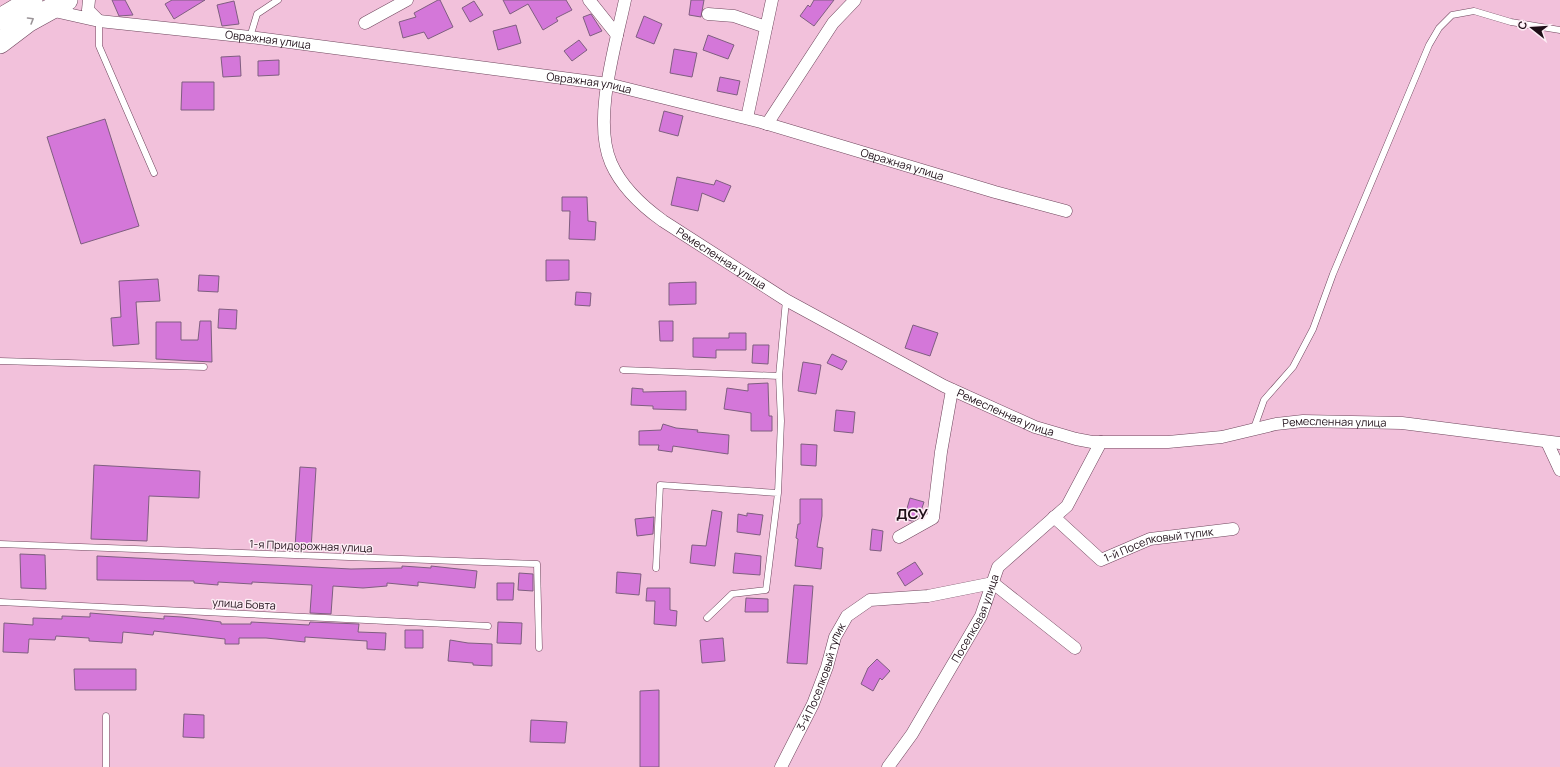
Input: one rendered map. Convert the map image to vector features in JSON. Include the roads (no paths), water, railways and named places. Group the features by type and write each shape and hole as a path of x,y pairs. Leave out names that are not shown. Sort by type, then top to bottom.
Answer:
{"highway":[{"path":"1,18 50,3"},
{"path":"0,43 50,3"}],"street":[{"path":"89,0 88,10 99,21"},
{"path":"365,22 407,0"},
{"path":"589,0 618,35"},
{"name":"Ремесленная улица","path":"625,0 608,78 604,123 605,142 610,162 620,180 632,195 644,207 663,221 786,300 952,390 1035,427 1076,439 1101,442 1168,442 1222,437 1254,428 1303,421 1402,424 1560,443"},
{"path":"746,118 772,0"},
{"path":"767,124 833,23 855,0"},
{"name":"Овражная улица","path":"50,3 99,21 608,78 995,192 1066,211"},
{"path":"708,14 734,16 766,26"},
{"path":"899,536 933,518 941,452 952,390"},
{"name":"Поселковая улица","path":"888,767 912,734 982,616 998,567 1067,506 1101,442"},
{"path":"1547,442 1560,470"},
{"name":"1-й Поселковый тупик","path":"1054,517 1101,560 1150,539 1233,529"},
{"path":"992,583 1075,648"},
{"name":"3-й Поселковый тупик","path":"781,767 813,704 827,667 835,637 848,616 870,600 928,596 992,583"}],"lane":[{"path":"250,38 257,14 278,0"},
{"path":"1254,428 1264,400 1294,367 1313,329 1333,274 1422,59 1439,28 1452,15 1474,11 1511,22 1560,30"},
{"path":"99,21 99,46 154,174"},
{"path":"707,618 732,594 766,590 778,493 781,421 779,376 786,300"},
{"path":"0,361 204,367"},
{"path":"623,370 779,376"},
{"path":"656,568 660,485 778,493"},
{"name":"1-я Придорожная улица","path":"0,544 537,564 539,648"},
{"name":"улица Бовта","path":"0,602 488,626"},
{"path":"106,716 106,767"}],"district":[{"name":"ДСУ","path":"912,514"}]}
